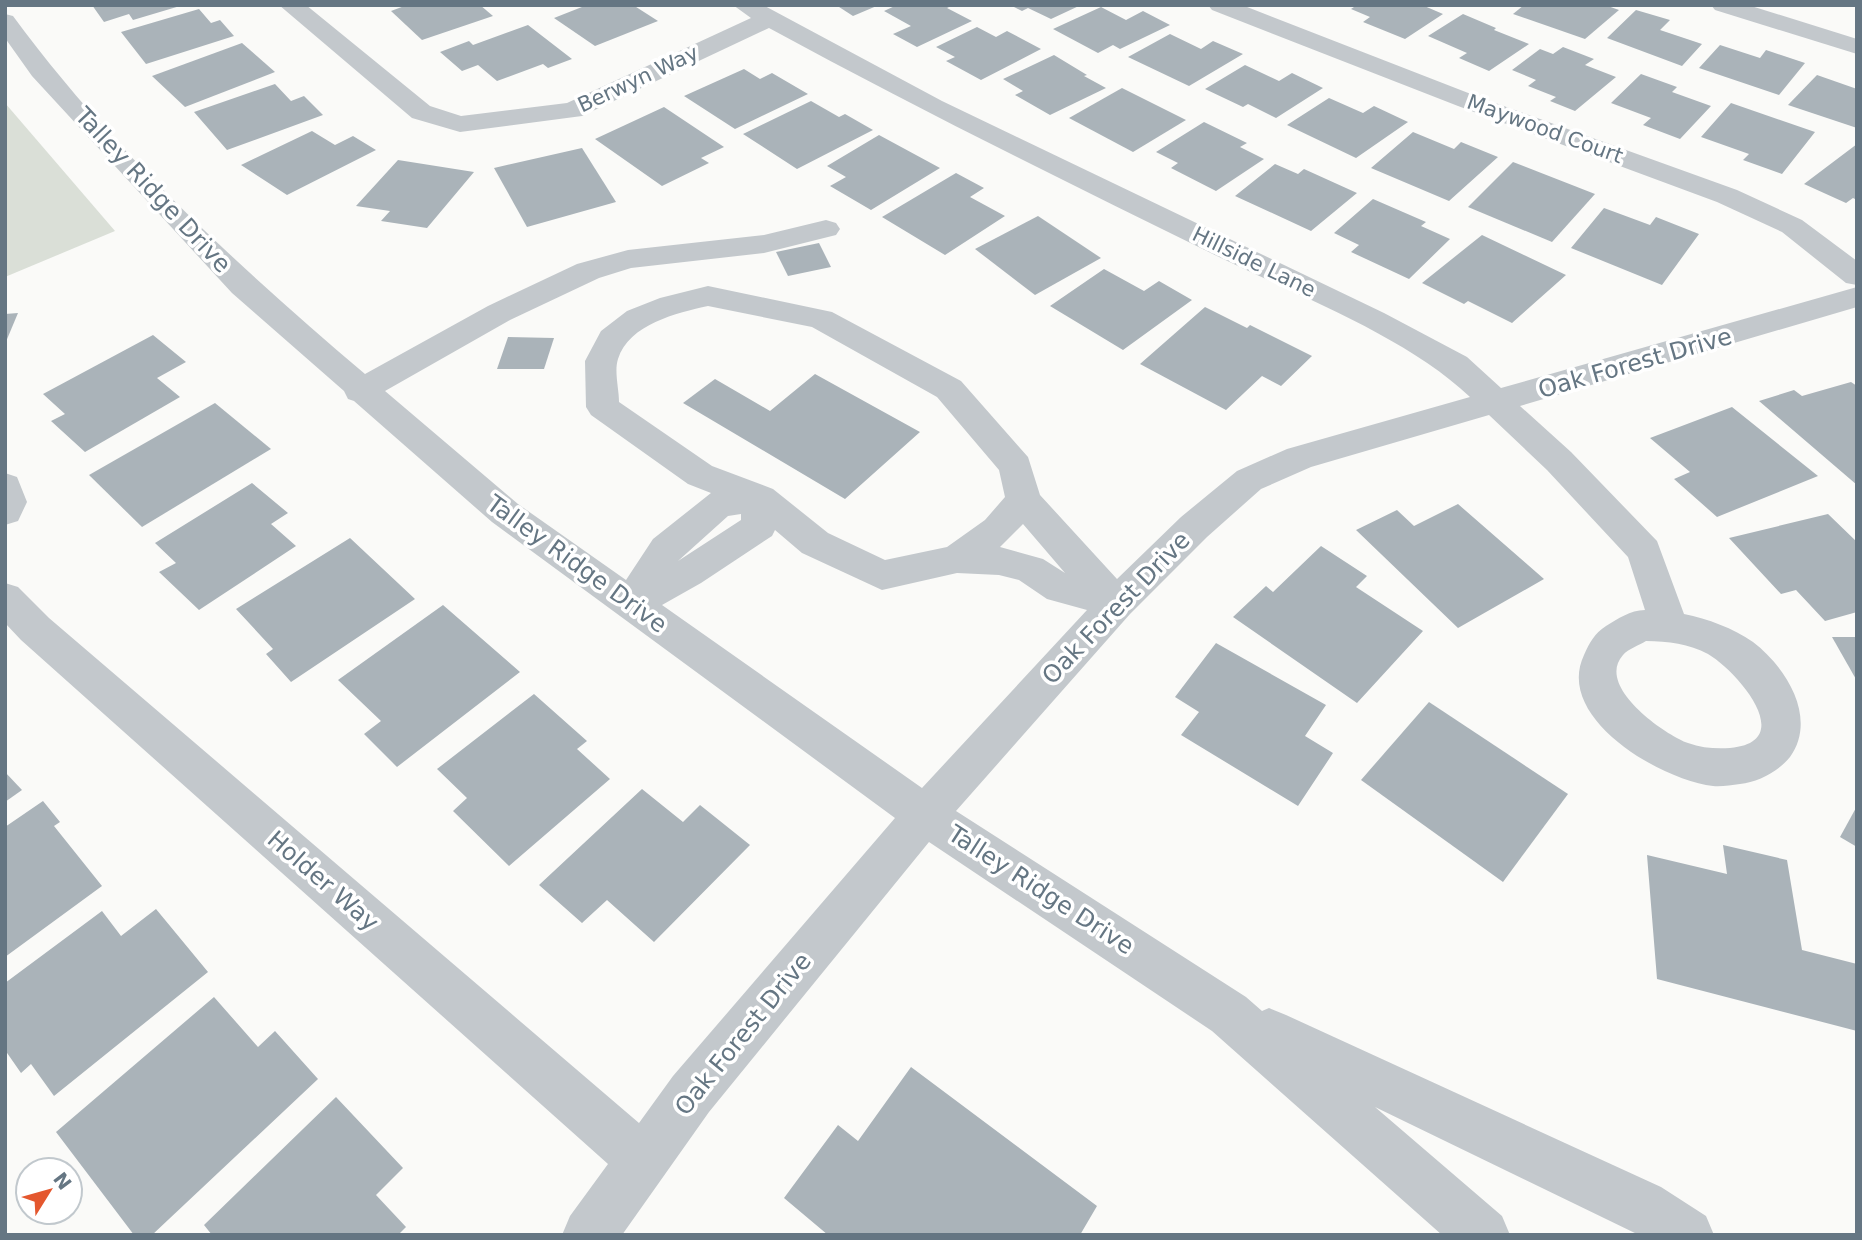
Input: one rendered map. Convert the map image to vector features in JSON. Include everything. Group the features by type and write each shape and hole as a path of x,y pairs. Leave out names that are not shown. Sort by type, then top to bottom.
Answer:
{"street":[{"name":"Berwyn Way","path":"291,5 421,112 460,124 573,110 756,12"},
{"name":"Maywood Court","path":"1220,5 1467,101 1727,196 1793,226 1857,276"},
{"path":"1723,5 1857,47"},
{"name":"Hillside Lane","path":"756,12 933,107 1373,320 1456,365 1559,461 1644,551 1669,625"},
{"name":"Talley Ridge Drive","path":"5,21 41,71 142,182 243,286 360,391 505,513 925,815 1229,1014 1483,1235"},
{"path":"360,391 499,313 588,271 628,259 764,244 826,229"},
{"path":"708,296 821,319 949,389 1016,466 1023,499 1058,542 1118,603 1060,589 1030,569 999,561 957,559 882,575 815,543 761,498 700,475 604,407 601,361 612,338 638,318 671,304 708,296"},
{"name":"Oak Forest Drive","path":"589,1235 691,1094 925,815 1118,603 1194,527 1249,480 1299,458 1857,298"},
{"path":"5,486 9,502 5,512"},
{"path":"631,604 688,573 759,526 761,498"},
{"path":"957,559 998,530 1023,499"},
{"name":"Holder Way","path":"5,598 36,629 643,1161"},
{"path":"1640,625 1669,625 1697,631 1724,644 1749,661 1768,682 1779,705 1782,727 1776,746 1760,760 1737,768 1708,768 1674,758 1643,741 1618,719 1602,694 1597,669 1602,648 1617,633 1640,625"},
{"name":"Talley Ridge Drive","path":"1229,1014 1642,1206 1687,1235"}],"shaded area":[{"path":"5,103 115,231 5,277"}],"building":[{"path":"92,5 180,6 133,20 129,14 104,22"},
{"path":"407,5 480,5 493,16 422,40 391,11"},
{"path":"587,5 633,5 658,21 595,46 554,18"},
{"path":"836,5 879,5 853,16"},
{"path":"897,5 953,5 947,8 972,21 917,47 893,34 911,26 884,11"},
{"path":"1010,5 1081,5 1051,19 1028,8 1022,11"},
{"path":"1357,5 1422,5 1443,14 1405,39 1363,22 1370,17 1351,9"},
{"path":"1524,5 1605,5 1619,10 1585,39 1513,14"},
{"path":"1101,7 1126,20 1143,11 1170,25 1120,49 1113,45 1098,53 1053,29"},
{"path":"199,9 211,23 220,20 234,36 146,64 121,32"},
{"path":"1636,10 1670,20 1660,30 1702,44 1682,66 1607,38"},
{"path":"1463,14 1529,44 1489,71 1459,58 1467,53 1428,36"},
{"path":"528,25 572,59 548,68 543,64 497,81 478,65 462,71 440,52 469,41 473,45"},
{"path":"977,27 996,37 1007,31 1041,49 981,80 946,61 955,57 936,47"},
{"path":"1170,34 1201,49 1213,41 1243,54 1189,86 1128,57"},
{"path":"242,43 275,72 185,107 152,76"},
{"path":"1720,45 1760,58 1766,50 1805,63 1779,95 1699,68"},
{"path":"1563,47 1594,59 1585,65 1616,77 1575,111 1550,101 1556,97 1528,86 1536,80 1512,70 1540,49 1553,54"},
{"path":"1054,55 1106,88 1050,115 1015,95 1023,91 1003,79"},
{"path":"1245,65 1279,81 1292,73 1323,88 1276,118 1248,104 1243,107 1205,89"},
{"path":"744,69 760,79 772,73 808,94 735,129 684,96"},
{"path":"1641,74 1677,87 1672,92 1711,106 1680,139 1643,125 1651,118 1611,103"},
{"path":"1817,75 1857,89 1857,128 1788,105"},
{"path":"275,84 291,101 304,96 323,115 227,150 194,112"},
{"path":"1122,88 1186,120 1133,152 1069,118"},
{"path":"1329,98 1363,113 1374,106 1408,122 1356,158 1287,125"},
{"path":"811,101 839,117 845,114 873,130 797,169 743,134"},
{"path":"1731,103 1815,132 1782,174 1743,160 1749,154 1701,137"},
{"path":"664,107 724,147 701,158 709,163 662,186 595,139"},
{"path":"1204,122 1247,143 1240,147 1264,159 1216,191 1171,168 1178,163 1156,152"},
{"path":"312,131 335,145 353,136 376,150 287,195 241,165"},
{"path":"1413,132 1454,149 1461,142 1498,157 1449,201 1371,168"},
{"path":"879,135 940,168 871,210 830,186 846,177 827,166"},
{"path":"1857,144 1857,200 1853,198 1846,203 1804,184"},
{"path":"582,148 616,202 527,227 494,168"},
{"path":"398,160 474,172 427,228 381,221 390,211 356,206"},
{"path":"1513,162 1595,194 1552,242 1468,207"},
{"path":"1275,164 1298,174 1304,169 1357,193 1311,231 1235,196"},
{"path":"956,173 984,188 970,197 1005,216 945,255 882,217"},
{"path":"1373,199 1426,222 1421,226 1450,239 1409,279 1351,252 1359,245 1334,233"},
{"path":"1604,208 1650,225 1656,217 1699,234 1662,285 1571,248"},
{"path":"1038,216 1101,258 1035,295 975,249"},
{"path":"1482,235 1566,275 1512,323 1468,301 1464,304 1422,283"},
{"path":"819,243 831,267 788,276 776,252"},
{"path":"1104,269 1144,291 1159,281 1192,300 1123,350 1050,306"},
{"path":"1205,307 1247,328 1250,325 1312,356 1281,386 1262,376 1226,410 1140,364"},
{"path":"18,313 5,344 5,314"},
{"path":"153,335 186,362 157,378 180,397 85,452 51,421 65,414 43,394"},
{"path":"508,337 554,338 544,369 497,369"},
{"path":"815,374 920,432 845,499 683,403 715,379 770,411"},
{"path":"1851,382 1857,386 1857,485 1759,401 1794,390 1802,396"},
{"path":"215,403 271,449 142,527 89,475"},
{"path":"1732,407 1818,476 1717,517 1674,479 1690,472 1650,438"},
{"path":"252,483 288,513 271,524 296,546 199,610 159,572 176,563 155,543"},
{"path":"1458,504 1544,579 1458,628 1356,530 1397,510 1414,526"},
{"path":"1828,514 1857,542 1857,612 1825,621 1796,590 1781,594 1729,538"},
{"path":"350,538 415,599 291,682 266,654 273,649 236,609"},
{"path":"1321,546 1367,576 1356,587 1423,631 1357,703 1233,617 1266,586 1273,592"},
{"path":"443,605 520,672 397,767 364,734 381,721 338,680"},
{"path":"1832,637 1857,637 1857,681"},
{"path":"1216,643 1326,705 1305,736 1333,753 1298,806 1181,735 1199,712 1175,697"},
{"path":"534,694 587,741 577,749 610,779 509,866 453,811 467,798 437,769"},
{"path":"1429,702 1568,794 1503,882 1361,780"},
{"path":"5,772 22,790 5,802"},
{"path":"642,789 683,822 700,805 750,845 654,942 607,900 582,923 539,885"},
{"path":"43,801 60,822 54,826 102,886 5,957 5,827"},
{"path":"1857,806 1857,847 1840,837"},
{"path":"1723,845 1787,860 1802,950 1857,964 1857,1031 1657,979 1647,855 1727,874"},
{"path":"156,909 208,972 54,1096 31,1064 21,1073 5,1050 5,983 102,911 121,936"},
{"path":"214,997 258,1047 275,1031 318,1079 152,1235 134,1235 84,1169 84,1156 74,1156 56,1132"},
{"path":"911,1067 1097,1206 1080,1235 828,1235 784,1198 838,1125 858,1141"},
{"path":"336,1097 403,1168 376,1195 406,1227 398,1235 212,1235 204,1225"}]}
